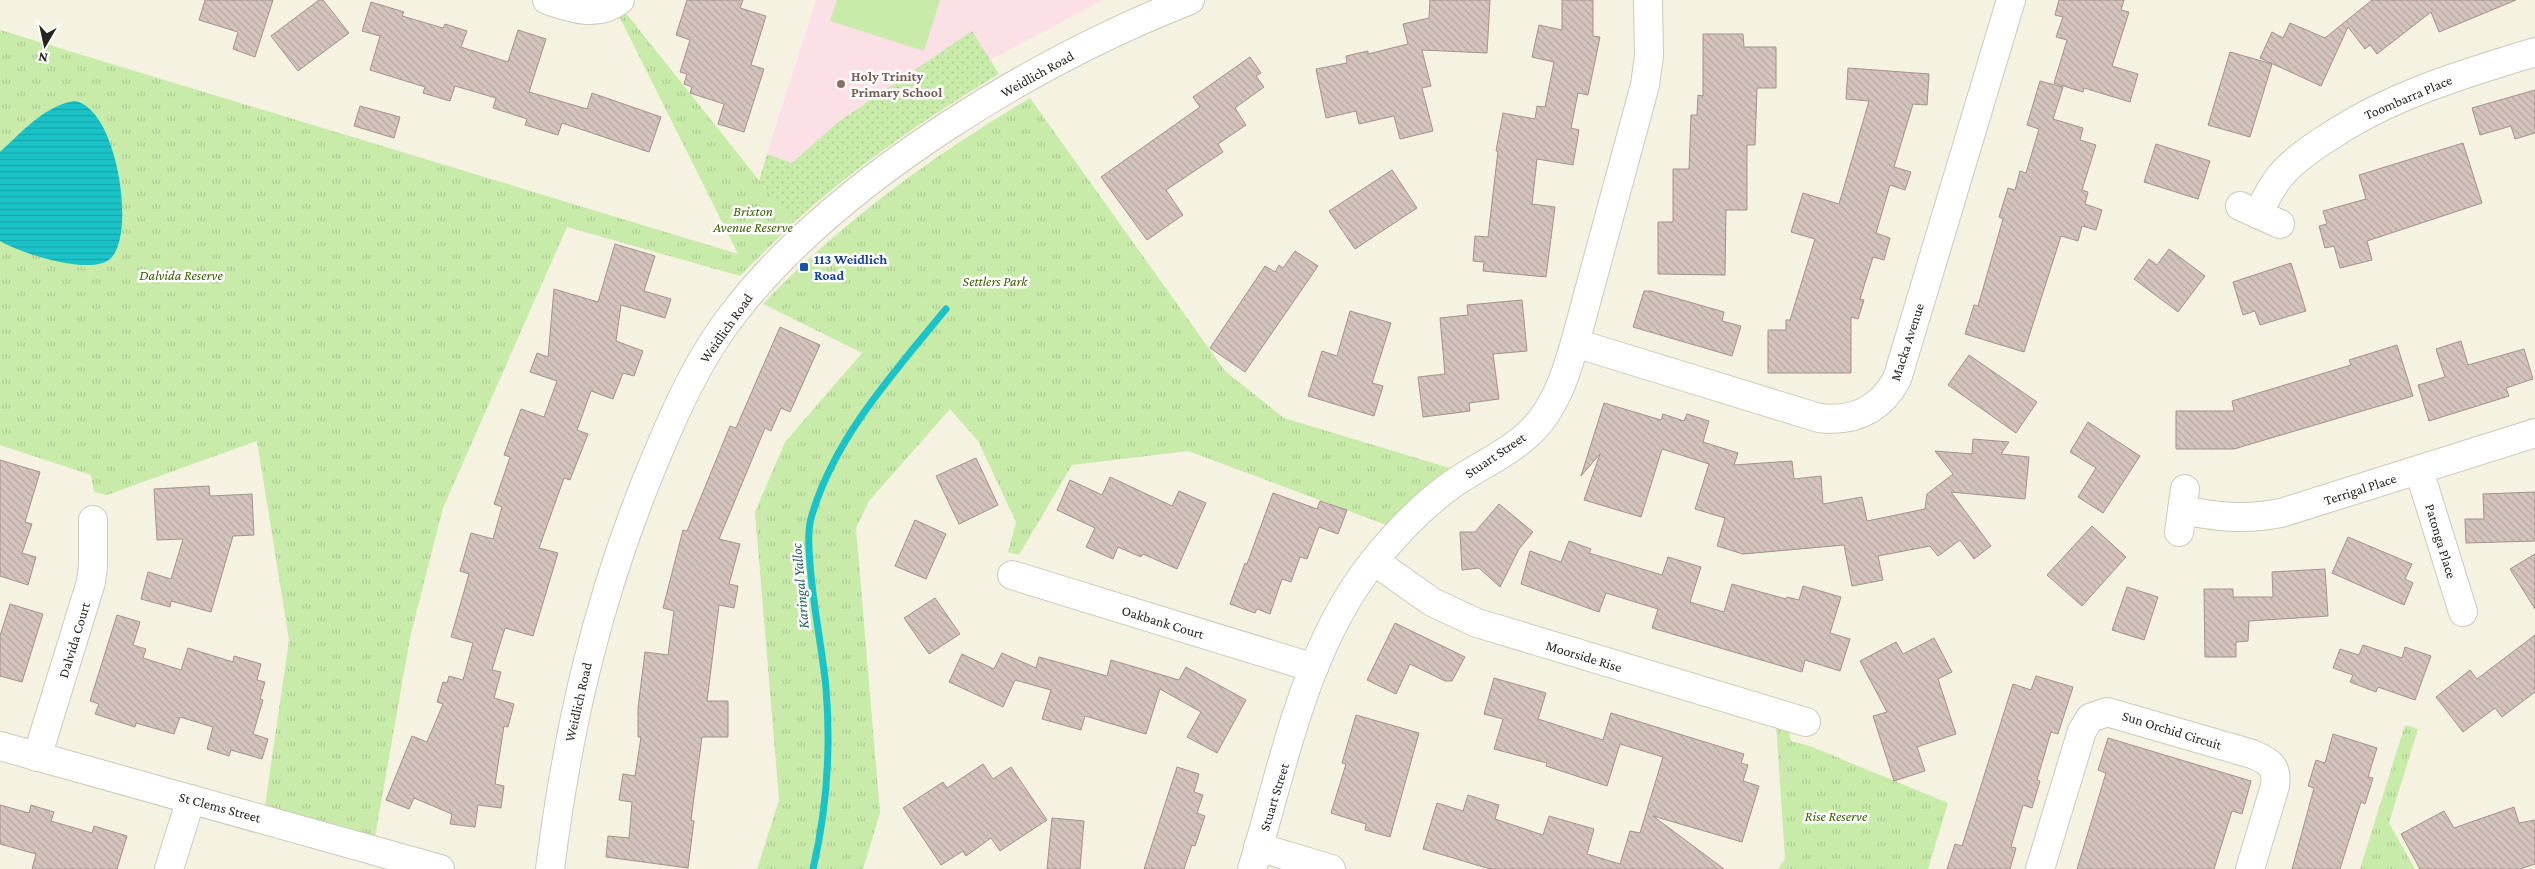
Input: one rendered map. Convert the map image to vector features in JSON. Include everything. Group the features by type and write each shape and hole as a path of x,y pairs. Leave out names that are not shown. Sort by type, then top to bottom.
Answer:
{"street":[{"path":"547,0 590,11 610,7 620,1"},
{"name":"Weidlich Road","path":"550,869 559,802 576,706 594,635 617,559 642,491 687,388 710,348 735,311 763,278 824,219 892,166 934,137 1050,66 1121,30 1190,0"},
{"name":"Stuart Street","path":"1255,858 1314,668 1348,597 1374,561 1434,499 1514,444 1541,420 1562,384 1575,343 1645,85 1649,56 1648,0"},
{"name":"Macka Avenue","path":"1575,343 1819,418 1848,419 1873,408 1890,391 1899,373 2011,0"},
{"name":"Toombarra Place","path":"2259,215 2274,184 2292,164 2320,142 2362,116 2430,86 2535,52"},
{"name":"Terrigal Place","path":"2182,510 2230,519 2259,518 2535,433"},
{"name":"Patonga Place","path":"2419,470 2464,612"},
{"name":"Dalvida Court","path":"37,757 91,582 93,566 92,520"},
{"name":"Moorside Rise","path":"1374,561 1432,602 1477,623 1806,722"},
{"name":"Oakbank Court","path":"1012,575 1314,668"},
{"name":"Sun Orchid Circuit","path":"2040,869 2082,732 2090,718 2107,712 2132,717 2269,762 2276,772 2275,786 2250,869"},
{"name":"St Clems Street","path":"0,746 440,869"},
{"path":"169,869 191,799"},
{"path":"1255,858 1331,869"}],"shaded area":[{"name":"Holy Trinity Primary School","path":"816,0 1103,0 990,60 972,32 838,122 792,163 767,154"}],"green space":[{"path":"837,0 940,0 924,51 830,21"},
{"name":"Dalvida Reserve","path":"622,8 793,223 740,276 567,227 443,508 411,633 375,837 265,806 289,640 257,441 107,495 94,492 91,475 0,445 0,30 738,254 617,12"},
{"path":"972,31 999,74 945,107 893,143 793,223 759,181 767,154 792,163 838,122"},
{"name":"Settlers Park","path":"1030,98 1225,371 1284,418 1453,469 1389,526 1188,451 1072,465 1019,555 1008,552 1016,522 978,441 950,409 869,501 856,528 880,813 863,869 757,869 779,800 755,512 785,442 862,353 763,304 824,245 889,192 958,143"},
{"name":"Rise Reserve","path":"1776,722 1789,731 1791,741 1810,746 1948,803 1928,869 1778,869 1785,859"},
{"path":"2405,725 2418,729 2389,823 2415,869 2360,869"}],"water":[{"path":"74,101 89,108 101,124 111,145 118,170 122,197 122,222 119,242 112,257 103,263 90,265 74,264 40,257 0,241 0,152 43,114 53,108"}],"building":[{"path":"205,0 273,0 255,57 233,49 238,32 199,20"},
{"path":"319,0 323,0 349,33 298,71 271,36"},
{"path":"687,0 743,0 740,8 766,16 751,65 764,69 744,132 718,124 724,104 690,93 692,87 684,84 687,74 680,72 690,40 676,35"},
{"path":"1430,0 1490,0 1487,53 1422,50 1431,86 1422,88 1433,131 1400,139 1394,116 1359,124 1356,111 1326,118 1316,69 1347,63 1346,56 1368,51 1368,54 1408,44 1403,24 1429,18"},
{"path":"1562,0 1593,0 1593,36 1600,37 1588,95 1578,93 1571,128 1579,130 1573,165 1537,159 1532,204 1555,207 1546,277 1483,271 1484,262 1473,261 1475,236 1488,237 1498,151 1496,151 1503,113 1535,119 1537,106 1545,107 1554,62 1532,57 1539,25 1562,30"},
{"path":"2059,0 2124,0 2121,10 2129,12 2112,66 2138,74 2130,102 2084,88 2083,92 2054,83 2067,40 2056,37 2063,17 2055,15"},
{"path":"2372,0 2516,0 2439,32 2431,12 2377,54 2370,45 2365,49 2348,27 2321,86 2260,58 2272,32 2283,38 2290,23 2325,38"},
{"path":"371,2 404,12 402,16 443,28 445,24 467,31 461,47 508,62 518,30 546,39 529,92 587,109 592,93 661,117 649,152 562,123 558,135 525,125 527,119 493,108 496,98 455,86 450,101 423,93 425,87 370,70 380,36 362,31"},
{"path":"1703,34 1743,34 1744,47 1776,47 1776,88 1757,88 1755,145 1747,145 1747,210 1726,210 1725,275 1658,274 1658,222 1673,222 1673,169 1689,169 1691,115 1697,115 1698,95 1703,96"},
{"path":"2230,52 2272,64 2250,137 2208,125"},
{"path":"1250,57 1261,73 1256,76 1264,87 1235,108 1246,125 1218,144 1223,152 1166,190 1183,215 1147,240 1101,177 1200,107 1193,97"},
{"path":"1848,68 1929,74 1927,105 1913,104 1894,167 1911,172 1905,190 1890,185 1876,233 1890,238 1884,260 1873,257 1860,299 1864,300 1858,319 1851,317 1851,373 1768,373 1768,330 1786,330 1786,320 1790,320 1815,239 1791,232 1803,193 1839,204 1869,101 1846,99"},
{"path":"2040,81 2063,87 2053,119 2083,128 2080,140 2096,145 2082,190 2088,192 2085,204 2102,210 2096,230 2082,226 2078,241 2061,236 2024,352 1965,334 1974,305 1978,306 2003,219 1999,217 2008,188 2015,190 2020,171 2026,173 2039,129 2027,125"},
{"path":"2535,90 2535,133 2515,139 2511,126 2480,135 2472,108"},
{"path":"360,106 400,117 394,138 354,126"},
{"path":"2463,143 2482,203 2367,241 2372,260 2340,268 2334,246 2325,248 2319,226 2327,224 2323,211 2366,199 2359,175"},
{"path":"2156,144 2210,161 2198,199 2144,182"},
{"path":"1392,170 1417,208 1355,249 1329,211"},
{"path":"615,244 655,256 644,291 671,299 665,318 621,305 616,341 643,351 634,376 623,373 613,399 591,391 577,430 588,434 570,480 564,478 539,548 558,553 533,636 505,628 492,670 501,672 494,698 514,704 508,727 504,726 495,784 504,786 501,808 478,805 475,827 450,824 452,814 414,798 409,809 386,800 412,736 427,742 443,704 437,702 443,682 447,683 449,676 463,680 473,643 451,637 469,574 460,571 471,533 493,539 502,507 494,504 510,457 504,455 521,409 544,417 557,381 530,372 537,353 548,357 554,289 598,302"},
{"path":"2169,249 2205,276 2178,312 2134,279 2149,259 2157,265"},
{"path":"1295,251 1318,266 1245,372 1210,348 1265,266 1275,272 1279,265 1283,268"},
{"path":"2291,263 2306,311 2260,325 2255,311 2243,315 2233,282"},
{"path":"1644,291 1651,291 1724,312 1722,321 1741,326 1732,356 1633,327"},
{"path":"1522,300 1527,351 1493,354 1499,399 1469,403 1470,411 1423,417 1418,377 1445,374 1440,318 1468,315 1467,305"},
{"path":"1350,311 1391,323 1372,383 1383,386 1374,416 1308,396 1322,351 1337,356"},
{"path":"780,327 820,345 790,412 781,408 771,431 765,428 719,539 740,544 729,584 738,586 734,608 719,605 707,701 728,701 728,737 702,737 691,820 694,821 688,868 606,857 608,836 629,838 632,802 619,800 623,774 635,776 641,737 638,737 638,708 645,652 668,655 674,611 663,608 683,530 687,531 730,426 736,428"},
{"path":"2461,341 2468,365 2524,349 2533,379 2506,388 2509,396 2429,421 2418,385 2445,377 2436,349"},
{"path":"2397,345 2413,396 2234,449 2176,449 2176,411 2234,411 2232,401 2351,365 2349,360"},
{"path":"1969,355 2037,402 2016,433 1948,385"},
{"path":"1604,403 1661,420 1663,414 1684,421 1687,414 1709,421 1703,442 1738,453 1734,465 1792,461 1794,479 1821,476 1823,504 1862,497 1867,521 1925,509 1927,494 1953,474 1935,451 1972,454 1973,439 2009,442 2001,454 2029,457 2025,499 1951,492 1991,546 1974,559 1960,540 1938,556 1930,546 1878,556 1883,580 1852,586 1844,545 1743,554 1717,546 1725,518 1695,509 1709,464 1662,449 1641,517 1584,500 1600,454 1581,476"},
{"path":"2088,422 2140,456 2103,513 2078,497 2096,468 2070,452"},
{"path":"976,458 998,505 959,524 936,476"},
{"path":"0,460 40,472 25,522 32,524 22,553 36,557 28,585 0,576"},
{"path":"1110,477 1172,506 1179,491 1206,503 1177,569 1143,554 1141,557 1118,547 1113,559 1086,547 1095,528 1057,510 1070,480 1102,495"},
{"path":"209,486 210,496 252,494 254,535 233,536 211,612 171,601 170,607 141,599 148,572 171,579 183,539 157,540 154,489"},
{"path":"2535,492 2535,541 2466,543 2465,519 2484,519 2483,494"},
{"path":"1273,493 1317,509 1320,501 1347,510 1338,534 1319,527 1307,559 1300,557 1291,582 1282,579 1270,614 1257,609 1255,613 1230,604"},
{"path":"1499,504 1533,532 1519,549 1500,587 1479,568 1462,570 1460,532 1475,532"},
{"path":"915,520 946,534 926,579 895,566"},
{"path":"2092,526 2126,557 2082,606 2047,575"},
{"path":"2348,537 2412,564 2405,579 2413,583 2404,605 2332,573"},
{"path":"1569,541 1591,549 1589,553 1662,575 1668,557 1701,567 1690,602 1724,612 1732,584 1786,599 1787,597 1799,600 1803,586 1841,597 1830,633 1850,639 1840,671 1805,660 1802,672 1652,628 1658,609 1606,593 1599,612 1521,584 1530,551 1561,562"},
{"path":"2535,554 2535,609 2510,569"},
{"path":"2325,569 2328,616 2249,621 2248,641 2236,642 2236,657 2205,657 2204,589 2233,589 2233,597 2273,597 2272,572"},
{"path":"2127,587 2158,597 2144,640 2112,630"},
{"path":"935,598 960,634 929,654 904,618"},
{"path":"10,604 43,614 22,682 0,676 0,636"},
{"path":"117,615 140,622 133,645 146,649 143,658 181,670 188,648 233,662 234,656 261,664 257,680 265,682 260,699 263,700 253,734 268,739 262,759 231,750 229,756 207,749 213,727 180,717 174,734 136,723 135,727 95,714 99,704 90,701"},
{"path":"1395,623 1465,657 1452,681 1445,681 1410,664 1396,694 1367,680"},
{"path":"2535,635 2535,692 2502,717 2495,708 2463,732 2436,697 2470,670 2477,679"},
{"path":"1934,638 1952,672 1938,679 1956,734 1917,747 1925,771 1894,781 1873,716 1887,712 1860,661 1896,642 1903,654"},
{"path":"2363,645 2402,658 2405,647 2431,656 2415,700 2378,687 2376,692 2350,682 2353,675 2333,668 2340,649 2359,655"},
{"path":"1002,653 1036,668 1039,657 1107,676 1111,660 1179,680 1186,667 1246,700 1217,753 1187,737 1201,712 1160,689 1146,734 1085,716 1081,730 1042,719 1051,690 1015,680 1003,707 949,682 962,654 994,669"},
{"path":"2036,676 2073,687 2058,734 2051,732 2037,780 2040,781 2032,808 2023,805 2011,847 2016,848 2010,869 1947,869 1955,844 1962,846 2013,684 2031,690"},
{"path":"1494,678 1546,693 1538,719 1603,740 1611,713 1744,754 1741,763 1748,765 1743,781 1759,786 1742,842 1653,816 1724,869 1490,869 1423,849 1437,803 1463,811 1468,795 1499,805 1495,819 1543,835 1549,816 1594,829 1587,854 1620,864 1630,831 1640,833 1663,757 1620,744 1607,786 1546,766 1547,763 1494,749 1503,719 1484,714"},
{"path":"1356,715 1419,733 1390,837 1365,830 1366,824 1331,813 1346,764 1342,763"},
{"path":"2333,734 2377,748 2368,777 2373,778 2365,804 2361,802 2340,869 2292,869 2314,788 2308,786 2316,760 2325,763"},
{"path":"2108,738 2251,781 2242,814 2232,811 2214,869 2077,869 2106,773 2098,770"},
{"path":"983,764 993,779 1011,767 1047,820 1000,851 991,838 966,856 963,851 941,865 903,808 943,782 947,788"},
{"path":"1177,767 1199,774 1194,792 1203,795 1197,813 1205,816 1195,846 1192,845 1184,869 1144,869"},
{"path":"0,805 29,813 31,805 54,812 51,821 92,833 94,826 127,836 117,869 32,869 36,854 0,844"},
{"path":"2514,807 2519,823 2535,820 2535,864 2520,869 2420,869 2401,834 2444,811 2454,828"},
{"path":"1052,818 1084,821 1080,869 1047,869"}],"waterway":[{"name":"Karingal Yalloc","path":"813,869 825,801 828,734 826,688 810,564 810,521 822,486 851,432 887,381 946,309"}],"place":[{"name":"Holy Trinity Primary School","path":"841,84"},
{"name":"113 Weidlich Road","path":"804,267"}],"park label":[{"name":"Brixton Avenue Reserve","path":"753,220"}]}
